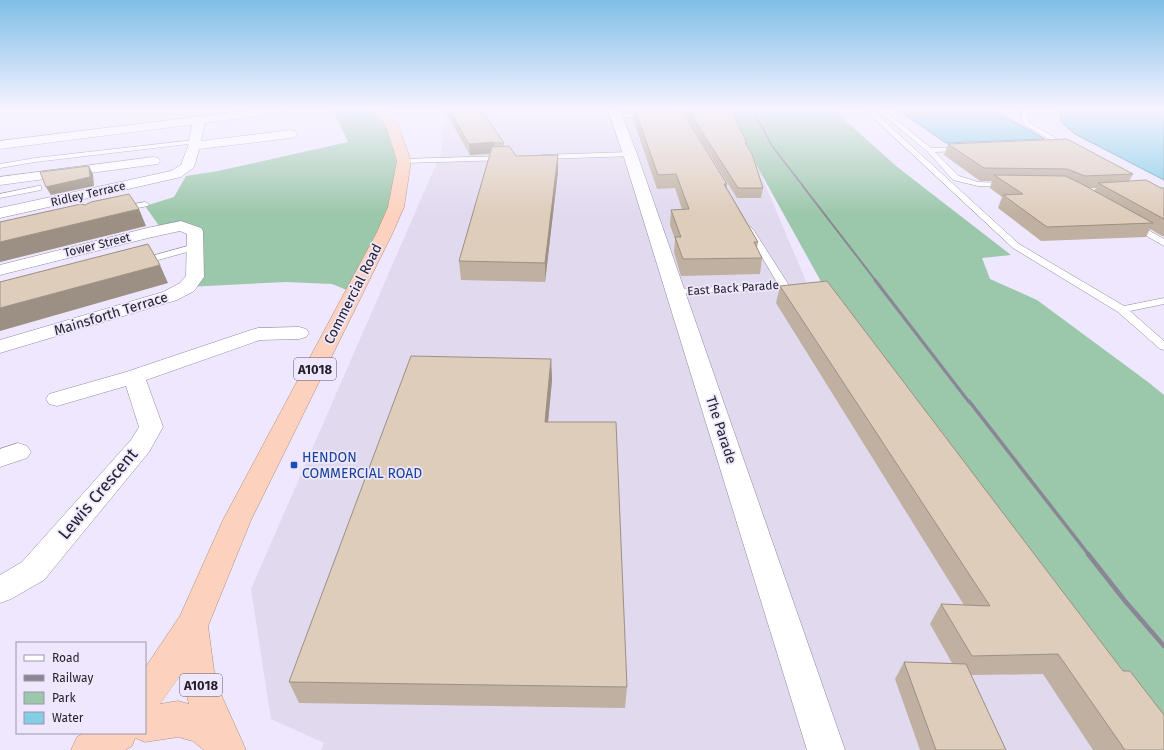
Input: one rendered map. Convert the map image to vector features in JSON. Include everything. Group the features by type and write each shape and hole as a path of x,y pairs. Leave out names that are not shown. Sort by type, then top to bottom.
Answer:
{"highway":[{"name":"Commercial Road","path":"146,695 161,675 192,626 237,520 385,232 396,207 404,161 399,145"},
{"name":"Commercial Road","path":"192,626 197,671 206,702 224,745"},
{"name":"Commercial Road","path":"146,727 178,719 203,726 224,745"}],"street":[{"name":"Ridley Terrace","path":"0,213 44,204 99,197 176,174 187,167 195,145"},
{"name":"The Parade","path":"627,145 826,750"},
{"path":"0,181 35,182 111,167 153,161"},
{"path":"99,197 111,167"},
{"path":"35,182 44,204"},
{"name":"Tower Street","path":"0,270 147,233 181,226 195,239"},
{"name":"Mainsforth Terrace","path":"0,347 170,296 187,287 195,277 195,239"},
{"path":"58,399 134,377 258,334 289,328"},
{"name":"Lewis Crescent","path":"0,590 33,571 140,446 150,427 134,377"}],"lane":[{"path":"0,166 35,160 185,145"},
{"path":"906,145 1016,246 1122,310 1164,347"},
{"path":"922,145 956,178 978,184 1016,185"},
{"path":"1047,145 1062,145 1077,152"},
{"path":"928,150 968,149"},
{"path":"538,157 630,154"},
{"path":"404,161 515,157"},
{"path":"0,196 35,182"},
{"path":"114,211 145,204"},
{"name":"East Back Parade","path":"676,292 785,287 744,221"},
{"path":"1130,222 1164,243"},
{"path":"128,266 195,239"},
{"path":"1122,310 1164,301"}],"shaded area":[{"path":"442,145 747,145 753,156 808,286 1147,750 321,750 324,743 271,719 251,589 442,151"}],"green space":[{"path":"335,145 396,145 404,161 401,189 354,293 332,284 286,282 187,287 195,231 162,230 145,206 174,197 186,176 218,171"},
{"path":"745,145 873,145 896,166 1011,255 982,258 990,279 1037,300 1164,395 1164,750 824,287"}],"water":[{"path":"1096,145 1164,145 1164,180"}],"building":[{"path":"647,145 703,145 727,184 724,184 758,242 754,242 762,258 683,259 675,237 681,237 671,210 689,209 676,174 658,175"},
{"path":"710,145 746,145 752,154 763,188 738,188"},
{"path":"950,145 1078,145 1133,174 1085,176 1067,169 984,168"},
{"path":"509,146 516,156 558,155 545,263 459,261 492,147"},
{"path":"89,166 90,177 46,187 40,172"},
{"path":"994,175 1065,176 1153,223 1047,227 1003,195 1023,194"},
{"path":"1146,180 1161,188 1164,188 1164,219 1098,183"},
{"path":"129,194 139,209 0,242 0,222 81,204 85,205 91,202"},
{"path":"148,244 160,265 0,308 0,282"},
{"path":"827,281 1123,671 1130,671 1164,715 1164,750 1125,750 1058,654 972,656 941,604 990,606 780,286"},
{"path":"411,356 551,359 545,422 616,422 627,687 289,682"},
{"path":"904,662 966,664 1006,750 936,750"}],"railway":[{"path":"771,145 803,186"},
{"path":"802,185 876,281"},
{"path":"875,280 969,402"},
{"path":"969,401 1089,555"},
{"path":"1088,554 1125,601 1164,646"}],"place":[{"name":"HENDON COMMERCIAL ROAD","path":"294,465"}]}
